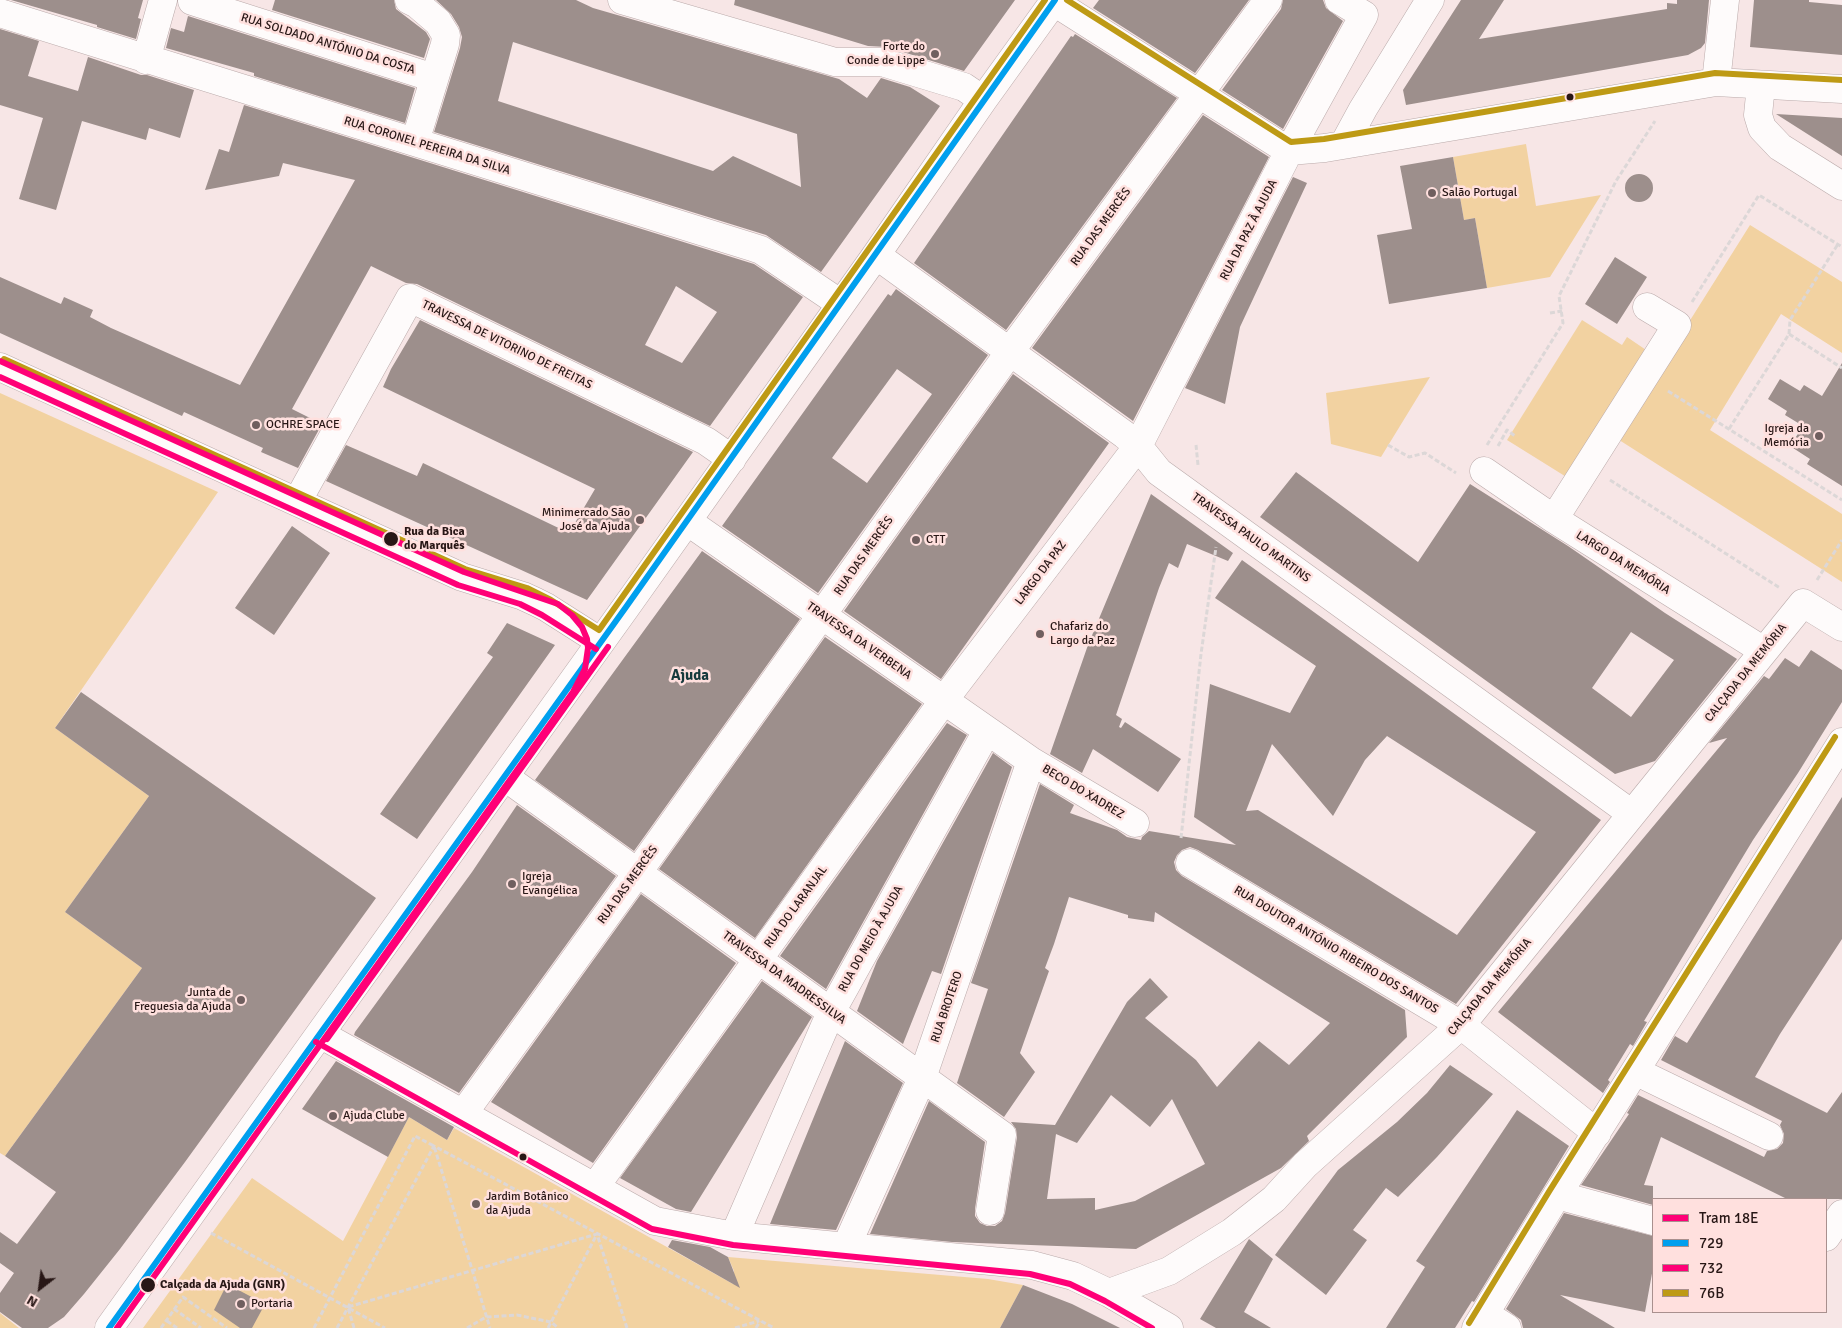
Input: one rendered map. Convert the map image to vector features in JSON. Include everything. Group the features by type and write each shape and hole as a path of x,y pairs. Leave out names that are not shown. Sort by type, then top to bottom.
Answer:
{"street":[{"path":"146,60 163,0"},
{"name":"RUA SOLDADO ANTÓNIO DA COSTA","path":"191,0 434,78"},
{"path":"409,0 417,4 438,22 446,35 445,44 415,142"},
{"path":"622,0 835,62 882,62 964,88 983,100"},
{"name":"RUA DAS MERCÊS","path":"463,1114 1009,352 1268,0"},
{"name":"RUA DA PAZ À AJUDA","path":"1138,446 1289,151 1364,15 1339,0"},
{"path":"1344,144 1363,109 1430,0"},
{"path":"1716,82 1725,0"},
{"path":"109,1328 732,459 983,100 1055,1 1289,151 1325,148 1716,82 1842,89"},
{"name":"RUA CORONEL PEREIRA DA SILVA","path":"0,14 761,250 841,304"},
{"path":"1761,85 1758,115 1762,128 1780,148 1842,186"},
{"name":"TRAVESSA PAULO MARTINS","path":"876,255 1125,435 1138,446 1159,472 1632,814"},
{"name":"TRAVESSA DE VITORINO DE FREITAS","path":"297,502 410,298 706,441 732,459"},
{"path":"1554,520 1677,325 1647,307"},
{"path":"0,368 462,577 524,596 546,607 601,642"},
{"name":"LARGO DA PAZ","path":"944,700 1138,446"},
{"name":"LARGO DA MEMÓRIA","path":"1486,459 1554,520 1764,651"},
{"name":"TRAVESSA DA VERBENA","path":"687,521 1031,761"},
{"path":"1803,603 1842,627"},
{"name":"CALÇADA DA MEMÓRIA","path":"1109,1293 1170,1271 1232,1232 1274,1199 1305,1165 1461,1025 1803,603"},
{"name":"RUA DO LARANJAL","path":"595,1187 944,700"},
{"name":"RUA DO MEIO À AJUDA","path":"734,1236 831,1012 987,730"},
{"path":"1489,1323 1557,1196 1842,742"},
{"name":"BECO DO XADREZ","path":"1031,761 1135,823"},
{"name":"RUA BROTERO","path":"846,1247 922,1078 1031,761"},
{"name":"TRAVESSA DA MADRESSILVA","path":"505,776 1002,1135 990,1211"},
{"name":"RUA DOUTOR ANTÓNIO RIBEIRO DOS SANTOS","path":"1190,863 1461,1025 1596,1133"},
{"path":"320,1034 654,1220 734,1236 1032,1265 1073,1276 1109,1293 1169,1328"},
{"path":"1635,1071 1769,1136"},
{"path":"1557,1196 1652,1221"},
{"path":"1827,1236 1842,1214"}],"path":[{"path":"1486,459 1564,323 1559,296 1616,181 1657,118 1671,114 1671,89"},
{"path":"1677,325 1759,195 1840,245 1790,320 1789,334 1729,428"},
{"path":"1550,313 1562,311"},
{"path":"1789,334 1842,368"},
{"path":"1644,376 1842,500"},
{"path":"1498,446 1508,430 1515,436"},
{"path":"1196,445 1199,467"},
{"path":"1388,445 1409,457 1424,453 1457,474"},
{"path":"1588,466 1803,603"},
{"path":"1823,570 1842,540"},
{"path":"1182,828 1201,654 1216,545"},
{"path":"314,1328 415,1136 774,1328"},
{"path":"434,1146 490,1328"},
{"path":"337,1328 434,1146"},
{"path":"187,1219 385,1328"},
{"path":"348,1307 597,1234"},
{"path":"548,1328 597,1234"},
{"path":"597,1234 627,1328"},
{"path":"161,1328 183,1297 227,1328"},
{"path":"348,1307 354,1328"},
{"path":"174,1309 201,1328"},
{"path":"467,1328 486,1316 518,1315 551,1322 558,1328"},
{"path":"166,1320 177,1328"},
{"path":"735,1328 760,1321"},
{"path":"756,1328 760,1321"}],"shaded area":[{"path":"1526,144 1536,206 1601,195 1550,277 1487,288 1475,218 1464,220 1453,157"},
{"path":"1750,225 1842,282 1842,353 1781,314 1710,430 1842,514 1842,582 1616,438"},
{"path":"1582,320 1622,345 1627,337 1649,352 1568,478 1507,440"},
{"path":"1430,377 1381,457 1331,444 1326,393"},
{"path":"0,393 218,492 55,728 149,796 65,912 142,968 5,1156 0,1153"},
{"name":"Jardim Botânico da Ajuda","path":"409,1117 447,1140 454,1128 733,1284 734,1271 728,1257 988,1279 1023,1285 1000,1328 143,1328 252,1178 343,1241"},
{"path":"0,1313 19,1328 0,1328"}],"building":[{"path":"11,0 143,0 138,18 141,19 136,39 97,27 97,25"},
{"path":"275,0 394,0 396,9 426,32 430,39 424,58 272,10"},
{"path":"436,0 576,0 593,8 839,79 867,98 881,78 910,87 940,106 821,272 766,235 434,132 462,37 459,27 451,14","holes":["513,42 797,134 801,187 733,156 713,171 498,101"]},
{"name":"Forte do Conde de Lippe","path":"735,0 1015,0 964,71 887,47 868,46 734,5"},
{"path":"1099,0 1249,0 1195,73 1093,8"},
{"path":"1283,0 1323,0 1326,8 1343,21 1283,129 1222,90 1281,9"},
{"path":"1461,0 1504,0 1479,39 1667,9 1667,3 1677,4 1677,0 1709,0 1705,43 1701,48 1688,55 1406,105 1403,90"},
{"path":"1754,0 1809,0 1809,2 1842,5 1842,55 1750,47"},
{"path":"188,16 415,88 405,123 254,76 254,73 166,48 171,28 184,32"},
{"path":"0,29 39,41 28,76 78,91 88,57 194,90 180,138 149,128 146,140 82,121 56,210 19,199 43,118 0,105"},
{"path":"1075,34 1177,98 1006,330 914,263 1071,36 1073,37"},
{"path":"244,105 754,264 803,297 710,426 417,284 406,283 371,266 292,409 322,424 298,468 261,452 263,448 184,412 182,416 0,333 0,277 61,304 64,297 93,310 90,317 111,328 240,385 355,180 283,163 279,176 205,190 219,149 229,152","holes":["676,286 717,312 682,363 645,345"]},
{"path":"1776,114 1842,118 1842,156"},
{"path":"1203,115 1269,157 1133,421 1032,348"},
{"path":"1453,157 1464,220 1475,218 1487,288 1389,304 1377,235 1412,229 1400,166"},
{"path":"1639,174 1649,178 1653,188 1649,198 1639,202 1629,198 1625,188 1629,178"},
{"path":"1293,177 1307,183 1240,327 1225,404 1185,388"},
{"path":"1615,257 1647,277 1617,324 1585,304"},
{"path":"896,289 988,355 818,593 722,526 888,294 891,296","holes":["897,369 932,394 867,483 832,458"]},
{"path":"420,320 693,452 587,600 326,481 346,445 417,476 423,463 569,533 595,489 383,387 391,369"},
{"name":"Igreja da Memória","path":"1842,363 1842,486 1807,464 1810,459 1790,446 1803,426 1785,415 1787,411 1768,399 1780,379 1800,391 1804,385 1822,396"},
{"path":"1013,374 1109,443 941,679 844,611"},
{"path":"1296,472 1418,562 1470,484 1568,546 1665,613 1737,659 1655,761 1615,774 1260,517","holes":["1631,632 1674,660 1631,717 1592,688"]},
{"path":"1151,494 1233,553 1228,561 1187,544 1178,568 1169,563 1116,715 1122,719 1119,727 1121,728 1125,722 1181,759 1158,792 1093,749 1082,773 1050,754 1088,645"},
{"path":"292,526 330,553 274,635 235,608"},
{"path":"702,551 800,619 634,851 535,780"},
{"path":"1242,560 1601,820 1456,1004 1198,850 1190,847 1182,850 1174,862 1176,870 1182,876 1405,1010 1407,1037 1307,1136 1309,1141 1281,1168 1136,1249 952,1242 870,1234 929,1101 985,1142 975,1216 980,1223 987,1226 995,1226 1002,1221 1005,1213 1017,1137 1016,1129 1011,1122 1055,1125 1127,1002 1150,978 1168,997 1145,1018 1196,1060 1217,1087 1259,1041 1289,1065 1330,1023 1155,912 1154,922 1128,918 1128,915 1069,897 1045,968 1049,971 1020,1053 1035,1072 1004,1117 957,1083 988,989 971,983 1040,784 1074,805 1070,813 1117,830 1127,837 1141,840 1149,831 1236,845 1194,817 1210,684 1290,713 1316,666 1215,598","holes":["1387,736 1536,832 1457,935 1258,810 1246,811 1272,744 1333,816 1365,760","1111,1095 1150,1127 1172,1099 1205,1164 1135,1201 1095,1210 1095,1198 1047,1199 1056,1134 1077,1143"]},
{"path":"507,623 555,645 417,839 380,814 493,657 487,653"},
{"path":"825,637 922,704 755,938 659,869"},
{"path":"1811,650 1842,670 1842,702 1798,773 1753,840 1644,1021 1647,1022 1633,1046 1630,1044 1608,1080 1610,1082 1603,1093 1498,1012 1727,738 1709,743 1764,676 1769,679 1785,658 1799,667"},
{"path":"81,692 376,898 185,1162 84,1294 64,1317 48,1328 22,1328 0,1312 0,1293 14,1273 0,1263 0,1232 17,1244 56,1192 5,1156 142,968 65,912 149,796 55,728"},
{"path":"947,723 967,735 826,989 780,956"},
{"path":"993,753 1012,767 941,974 932,971 903,1044 857,1011 877,961"},
{"path":"1842,797 1842,939 1780,1034 1755,1077 1827,1113 1842,1092 1842,1199 1785,1198 1661,1137 1644,1185 1653,1186 1652,1205 1581,1185 1629,1114 1627,1113 1638,1095 1764,1157 1767,1151 1777,1149 1783,1143 1784,1134 1780,1125 1782,1121 1661,1060 1675,1036 1687,1043"},
{"path":"517,805 616,876 459,1093 354,1035 472,872"},
{"path":"641,894 736,963 593,1163 491,1102"},
{"path":"762,981 812,1017 691,1212 676,1209 620,1178"},
{"path":"845,1041 903,1083 836,1230 770,1224"},
{"name":"Ajuda Clube","path":"336,1061 454,1127 447,1140 409,1117 388,1157 302,1109"},
{"path":"1450,1065 1493,1094 1437,1157 1398,1197 1386,1188 1353,1230 1367,1240 1326,1295 1275,1255 1338,1170 1397,1122 1427,1093"},
{"path":"1517,1110 1569,1146 1474,1302 1472,1301 1455,1328 1386,1328 1425,1267 1416,1261"},
{"path":"1564,1213 1652,1236 1652,1274 1645,1312 1560,1295 1615,1328 1523,1328 1521,1320 1506,1309"},
{"path":"1249,1239 1273,1259 1244,1312 1271,1328 1216,1328 1200,1319"},
{"path":"672,1240 710,1247 728,1257 740,1288 668,1247"},
{"name":"Portaria","path":"227,1284 265,1304 252,1328 240,1328 214,1310"},
{"path":"1023,1285 1072,1304 1120,1328 1000,1328"}],"tram line":[{"name":"18E","path":"0,361 464,572 558,604 572,615 582,627 587,639 588,648 585,669 573,692 117,1328"}],"transit line":[{"name":"76B","path":"4,359 465,569 527,588 551,600 599,630 1045,0"},
{"name":"729","path":"109,1328 626,607 1055,0"},
{"name":"76B","path":"1067,0 1291,142 1324,139 1715,73 1842,80"},
{"name":"732","path":"0,377 458,585 520,604 542,615 596,649"},
{"name":"732","path":"327,1039 608,647"},
{"name":"76B","path":"1469,1323 1550,1190 1835,737"},
{"name":"732","path":"316,1042 652,1229 733,1245 1030,1274 1070,1284 1105,1301 1152,1328"}],"place":[{"name":"Forte do Conde de Lippe","path":"935,54"},
{"name":"Salão Portugal","path":"1432,193"},
{"name":"OCHRE SPACE","path":"256,425"},
{"name":"Igreja da Memória","path":"1819,436"},
{"name":"Minimercado São José da Ajuda","path":"640,520"},
{"name":"Rua da Bica do Marquês","path":"391,539"},
{"name":"CTT","path":"916,540"},
{"name":"Chafariz do Largo da Paz","path":"1040,634"},
{"name":"Igreja Evangélica","path":"512,884"},
{"name":"Junta de Freguesia da Ajuda","path":"241,1000"},
{"name":"Ajuda Clube","path":"333,1116"},
{"name":"Jardim Botânico da Ajuda","path":"476,1204"},
{"name":"Calçada da Ajuda (GNR)","path":"148,1285"},
{"name":"Portaria","path":"241,1304"}],"district":[{"name":"Ajuda","path":"690,676"}]}
